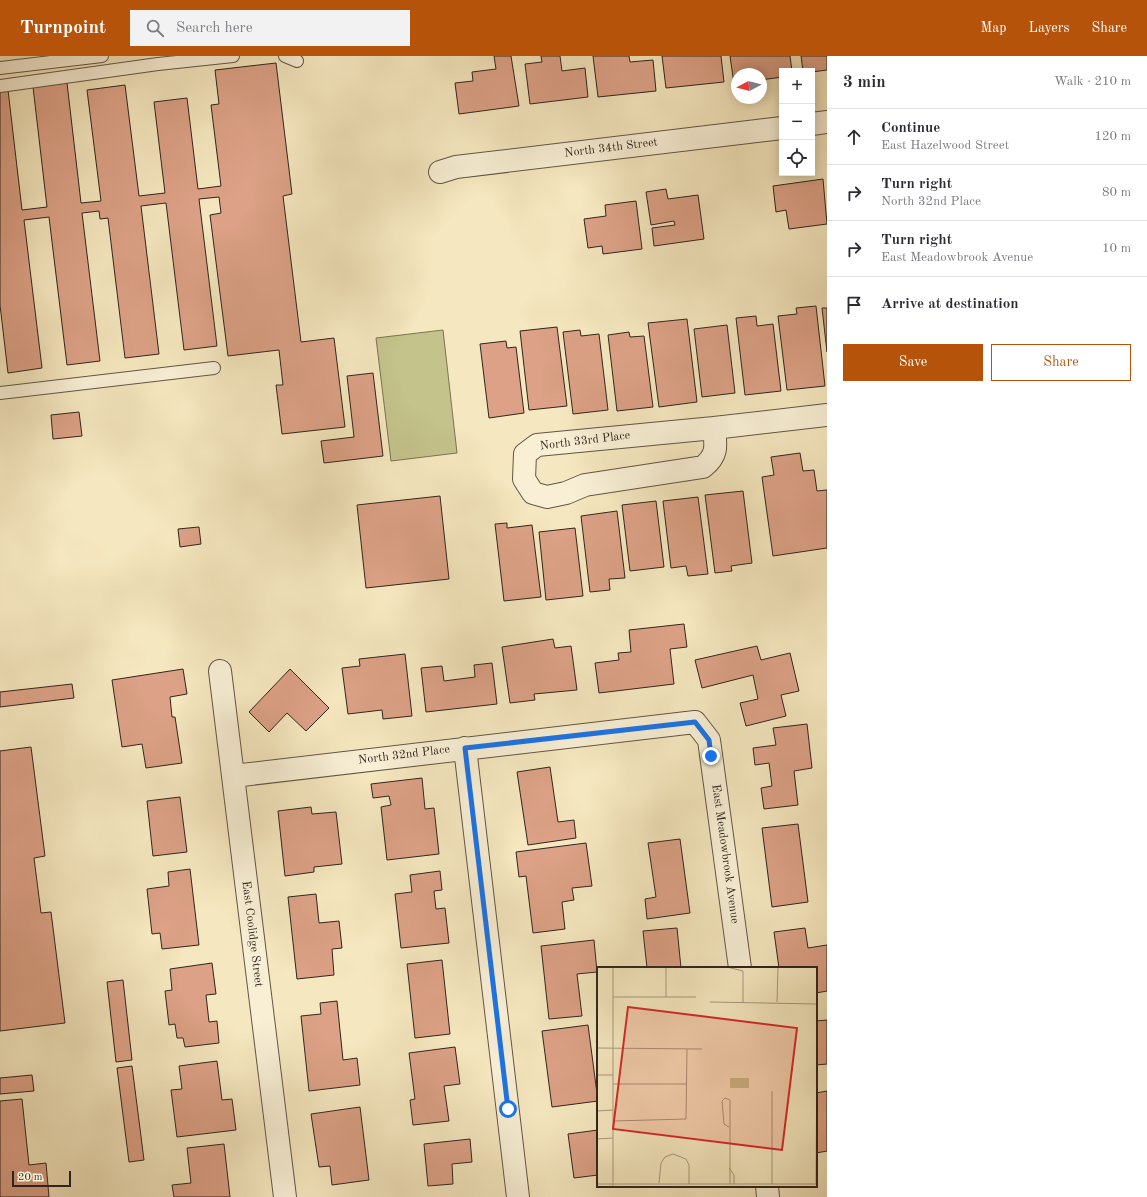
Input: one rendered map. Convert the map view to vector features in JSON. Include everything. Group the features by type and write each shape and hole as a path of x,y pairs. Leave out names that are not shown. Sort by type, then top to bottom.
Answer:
{"street":[{"path":"815,124 827,122"},
{"name":"North 34th Street","path":"440,172 463,166 779,128"},
{"name":"North 33rd Place","path":"714,428 716,447 711,461 703,467 585,485 566,493 547,497 533,493 524,479 525,454 537,445 714,428 827,415"},
{"name":"East Coolidge Street","path":"220,671 285,1197"},
{"name":"North 32nd Place","path":"233,776 695,722"},
{"name":"East Meadowbrook Avenue","path":"695,722 709,740 740,967"},
{"path":"465,748 518,1197"},
{"path":"767,1187 768,1197"}],"lane":[{"path":"0,68 102,56"},
{"path":"0,86 119,69 233,56"},
{"path":"285,56 297,60"},
{"path":"0,393 214,368"}],"shaded area":[{"path":"443,330 457,453 391,461 376,338"}],"building":[{"path":"494,56 511,56 519,106 459,114 455,83 473,81 472,72 496,69"},
{"path":"541,56 560,56 562,71 585,68 588,97 530,104 525,64 542,62"},
{"path":"593,56 629,56 630,62 653,60 656,91 598,97"},
{"path":"662,56 721,56 724,82 666,88"},
{"path":"730,56 790,56 792,68 779,68 779,77 767,79 767,68 732,68"},
{"path":"801,56 827,56 827,70 815,72 815,68 803,68"},
{"path":"276,63 292,194 283,196 301,342 334,338 345,427 282,434 276,385 283,385 279,350 228,356 210,215 221,213 219,197 199,199 217,346 184,350 166,203 141,206 159,354 125,358 108,218 100,219 99,211 82,213 100,361 67,365 49,217 24,220 42,368 8,373 0,305 0,91 8,90 22,210 47,207 33,87 67,83 81,203 101,201 87,90 125,85 139,196 165,193 154,102 187,98 198,189 221,186 211,105 219,104 215,70"},
{"path":"823,179 827,224 789,229 786,210 776,212 773,186"},
{"path":"666,189 668,199 698,195 704,239 654,246 652,228 675,225 674,221 651,225 646,192"},
{"path":"636,201 642,249 603,254 602,246 588,248 584,219 606,216 605,205"},
{"path":"816,306 825,386 787,390 778,316 797,314 796,308"},
{"path":"822,308 827,308 827,352"},
{"path":"756,316 757,326 773,324 781,391 745,395 736,318"},
{"path":"687,319 697,402 659,407 648,323"},
{"path":"727,325 735,393 702,397 694,329"},
{"path":"557,327 567,406 529,410 520,331"},
{"path":"580,330 581,336 599,334 608,410 573,414 563,332"},
{"path":"629,332 630,337 644,336 653,407 617,411 608,335"},
{"path":"506,341 507,348 516,347 524,413 489,418 480,344"},
{"path":"373,373 383,456 324,463 321,441 354,437 347,376"},
{"path":"79,412 82,436 53,439 51,415"},
{"path":"800,453 803,471 814,470 817,491 827,490 827,548 773,556 762,477 774,475 771,457"},
{"path":"743,491 752,563 731,566 732,571 715,573 705,495"},
{"path":"440,496 449,579 366,588 357,505"},
{"path":"698,497 708,574 688,576 686,566 671,568 663,501"},
{"path":"656,501 664,567 630,571 622,505"},
{"path":"617,511 625,578 609,579 610,590 590,592 581,516"},
{"path":"507,523 507,528 532,525 541,597 504,601 495,524"},
{"path":"199,527 201,544 180,547 178,529"},
{"path":"575,528 583,596 546,600 539,532"},
{"path":"684,624 687,647 670,649 674,684 599,693 595,663 619,660 618,653 631,652 629,630"},
{"path":"553,639 555,648 571,646 577,690 534,694 535,700 510,703 502,647"},
{"path":"757,646 761,660 790,653 799,691 781,695 786,716 746,726 740,703 758,699 753,675 702,688 695,660"},
{"path":"405,654 412,716 383,719 382,710 348,714 342,668 360,666 359,659"},
{"path":"492,663 497,704 426,712 421,668 442,666 444,681 475,677 474,665"},
{"path":"183,669 187,694 170,697 172,717 175,717 182,763 146,768 142,744 122,747 112,680"},
{"path":"290,669 329,708 306,731 287,713 269,732 249,712"},
{"path":"72,684 74,698 0,707 0,692"},
{"path":"807,724 812,768 794,771 798,805 764,809 761,788 772,786 769,763 755,765 753,748 776,745 773,728"},
{"path":"31,747 45,856 34,858 41,913 51,912 65,1023 0,1031 0,751"},
{"path":"550,767 558,822 574,820 576,838 528,845 517,772"},
{"path":"422,778 425,809 434,808 439,854 387,860 381,807 391,805 389,796 373,798 371,784"},
{"path":"180,797 187,852 153,856 147,801"},
{"path":"311,807 312,814 336,812 342,864 314,867 314,872 285,876 278,811"},
{"path":"798,824 808,902 772,907 762,828"},
{"path":"680,839 690,913 647,919 645,899 656,897 648,843"},
{"path":"586,843 592,886 572,888 574,900 562,902 565,929 533,933 526,876 519,877 516,852"},
{"path":"190,869 199,945 162,949 160,933 152,934 147,889 169,886 168,872"},
{"path":"440,871 442,890 434,891 436,909 445,908 449,943 401,948 395,894 412,892 410,875"},
{"path":"316,894 319,923 339,921 342,948 332,949 334,975 297,979 288,897"},
{"path":"677,928 681,967 647,967 643,931"},
{"path":"805,928 808,948 827,945 827,991 817,993 817,967 779,967 774,932"},
{"path":"594,940 597,972 577,974 582,1016 549,1019 541,946"},
{"path":"442,960 450,1034 415,1038 407,964"},
{"path":"212,963 216,994 206,995 209,1022 217,1021 219,1043 185,1047 183,1038 177,1038 175,1024 169,1025 165,991 172,990 170,969"},
{"path":"123,980 132,1060 116,1062 107,982"},
{"path":"337,1001 343,1060 357,1058 360,1085 309,1091 301,1016 321,1014 320,1003"},
{"path":"827,1020 827,1064 817,1065 817,1021"},
{"path":"588,1025 597,1101 552,1107 542,1031"},
{"path":"455,1047 460,1084 444,1086 449,1121 413,1125 410,1100 415,1099 409,1053"},
{"path":"217,1061 222,1100 232,1099 236,1130 177,1137 171,1090 182,1089 179,1066"},
{"path":"132,1066 144,1160 129,1162 117,1068"},
{"path":"32,1075 34,1091 0,1094 0,1078"},
{"path":"827,1091 827,1151 817,1153 817,1093"},
{"path":"22,1099 29,1165 46,1163 49,1197 0,1197 0,1101"},
{"path":"360,1107 369,1180 332,1185 330,1166 319,1167 311,1114"},
{"path":"597,1130 597,1175 574,1178 568,1134"},
{"path":"470,1139 472,1162 452,1164 453,1184 428,1186 424,1144"},
{"path":"224,1144 230,1197 174,1197 172,1185 191,1183 187,1148"}],"route":[{"path":"508,1109 465,748 665,724 695,722 709,740 711,756"}]}
